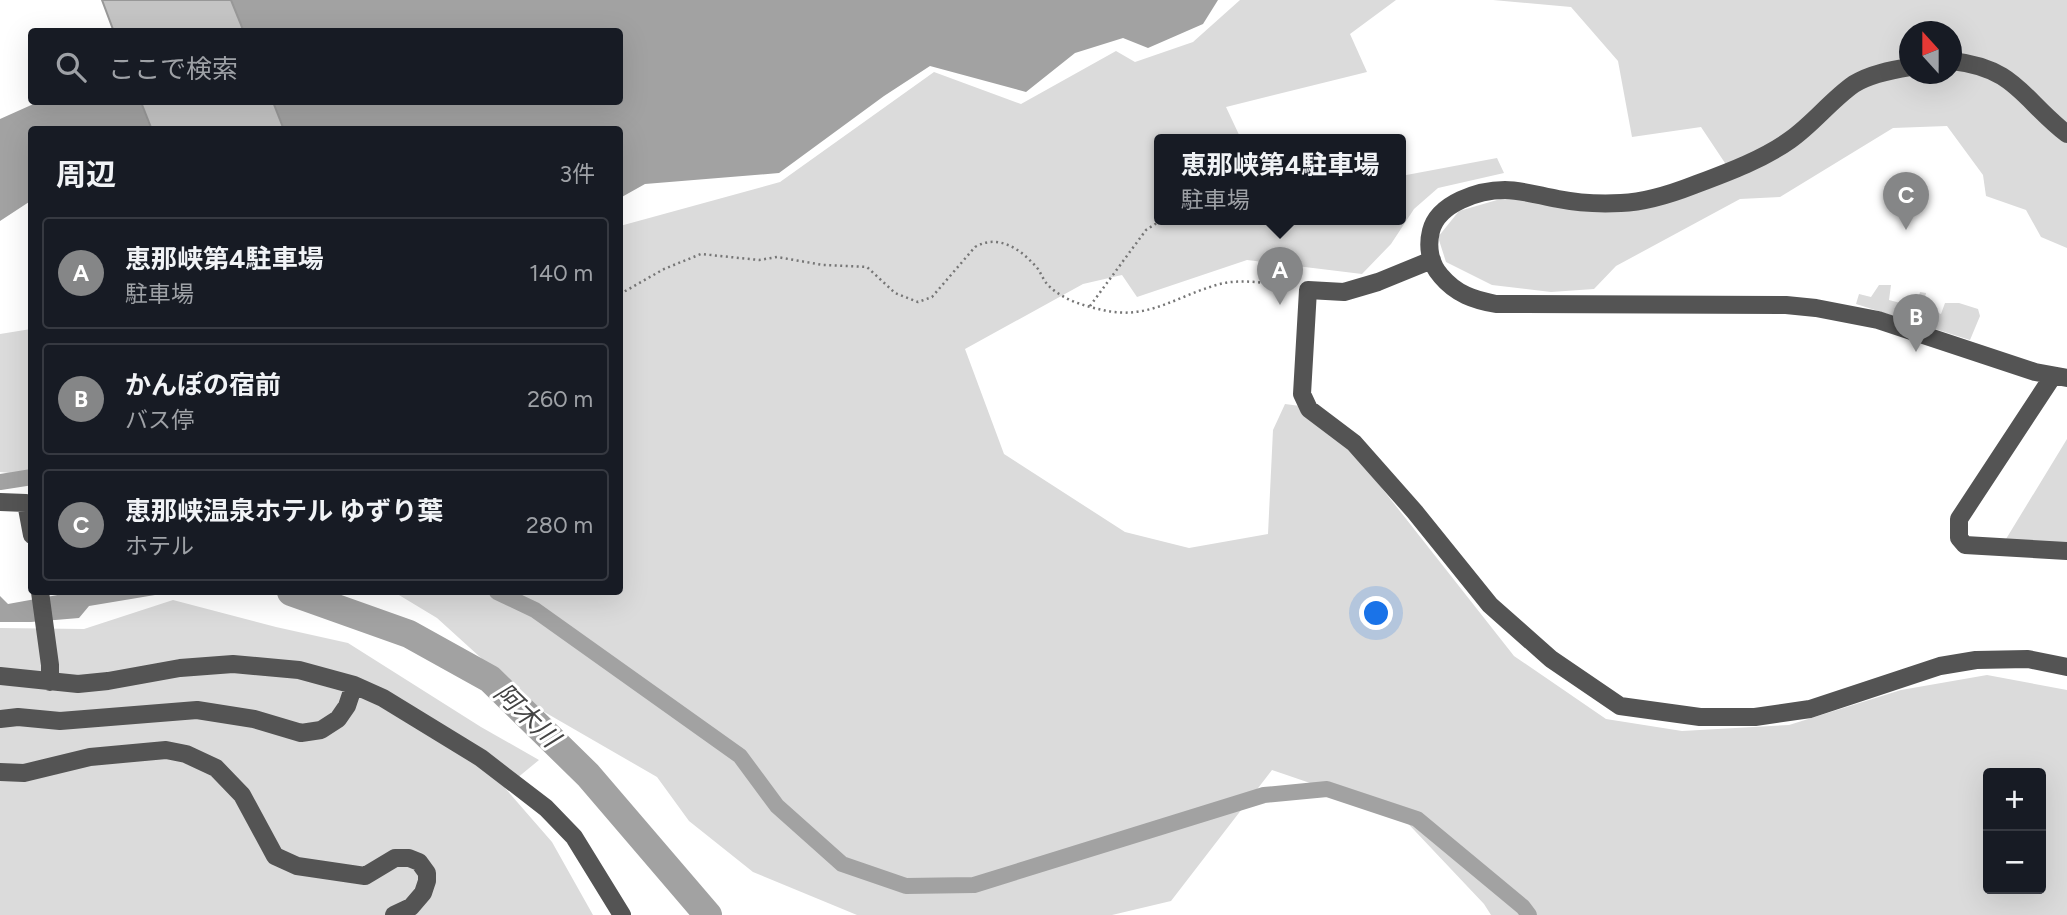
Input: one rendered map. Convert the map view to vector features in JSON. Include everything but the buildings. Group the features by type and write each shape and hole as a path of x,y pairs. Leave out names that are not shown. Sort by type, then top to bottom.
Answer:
{"street":[{"path":"1962,63 1987,67 2010,81 2067,134"},
{"path":"1899,68 1856,83 1809,125 1771,152 1667,194 1622,203 1562,200 1506,190 1485,192 1466,198 1453,204 1434,222 1429,247 1435,270 1461,294 1496,304 1786,305 1816,308 1878,320 2035,372 2060,377 1959,519 1959,538 1965,545 2067,551"},
{"path":"1432,260 1378,282 1344,292 1308,290 1302,394 1310,409 1354,443 1415,512 1489,605 1551,659 1620,706 1700,717 1755,717 1810,709 1940,666 1976,660 2028,659 2067,667"},
{"path":"0,502 26,503 28,514"},
{"path":"40,595 50,673"},
{"path":"0,676 50,673 78,684 180,668 233,664 299,670 354,685 383,698 481,758 546,808 574,837 622,915"},
{"path":"0,719 18,717 60,721 197,710 254,719 301,733 321,730 338,719 347,706 354,685"},
{"path":"0,772 24,773 90,757 166,750 186,754 216,768 242,795 275,856 297,866 365,876 396,858 409,858 419,862 426,873 427,881 423,893 411,907 394,915"}],"path":[{"path":"1090,306 1146,230 1154,225"},
{"path":"623,292 682,260 701,254 716,254 759,260 777,257 822,265 867,267 895,293 918,302 932,297 975,247 995,240 1012,246 1027,258 1047,285 1059,294 1070,301 1104,311 1145,312 1222,284 1235,282 1308,290"}],"shaded area":[{"path":"231,0 1218,0 1203,24 1148,48 1123,38 1075,53 1026,92 930,66 884,96 779,173 645,184 623,196 623,126 283,126 274,105 623,105 623,28 243,28"},
{"path":"1240,0 1396,0 1350,34 1367,72 1226,107 1239,134 1154,134 1154,225 1403,225 1391,244 1362,274 1247,260 1137,297 1122,275 1083,284 965,349 1004,454 1125,532 1189,548 1268,534 1273,430 1285,404 1300,406 1351,449 1514,656 1606,719 1682,731 1789,725 1901,690 1987,675 2067,690 2067,915 1491,915 1484,904 1398,813 1272,770 1171,901 1112,915 857,915 753,872 689,821 657,777 534,706 437,618 399,595 623,595 623,225 780,182 934,72 1021,104 1116,51 1135,62 1193,42"},
{"path":"1493,0 2067,0 2067,248 2041,237 2026,210 1986,196 1983,175 1947,126 1893,128 1780,197 1740,199 1616,266 1594,289 1551,292 1492,285 1446,262 1438,237 1459,211 1504,198 1623,211 1735,178 1701,127 1632,137 1618,61 1571,7"},
{"path":"31,105 156,105 159,117 150,126 28,126 28,203 0,221 0,119"},
{"path":"1497,158 1504,173 1438,188 1414,209 1406,221 1406,175"},
{"path":"1879,285 1891,285 1889,300 1916,307 1920,292 1926,293 1923,307 1941,314 1945,303 1959,303 1978,309 1980,316 1970,340 1856,304 1859,294 1871,297"},
{"path":"28,330 28,475 0,472 0,334"},
{"path":"2067,439 2067,544 2006,539"},
{"path":"58,595 155,595 89,606 79,618 0,622 0,596 8,604"},
{"path":"173,600 348,643 481,727 539,760 505,788 552,842 593,915 0,915 0,628 84,629"}],"waterway":[{"path":"0,482 28,478"},
{"name":"阿木川","path":"299,595 409,634 490,679 588,775 708,915"},
{"path":"503,595 535,610 740,756 777,806 842,864 906,886 974,885 1264,795 1327,789 1417,819 1523,907 1529,915"}],"place":[{"name":"恵那峡温泉ホテル ゆずり葉","path":"1906,230"},
{"name":"恵那峡第4駐車場","path":"1280,305"},
{"name":"かんぽの宿前","path":"1916,352"}]}
